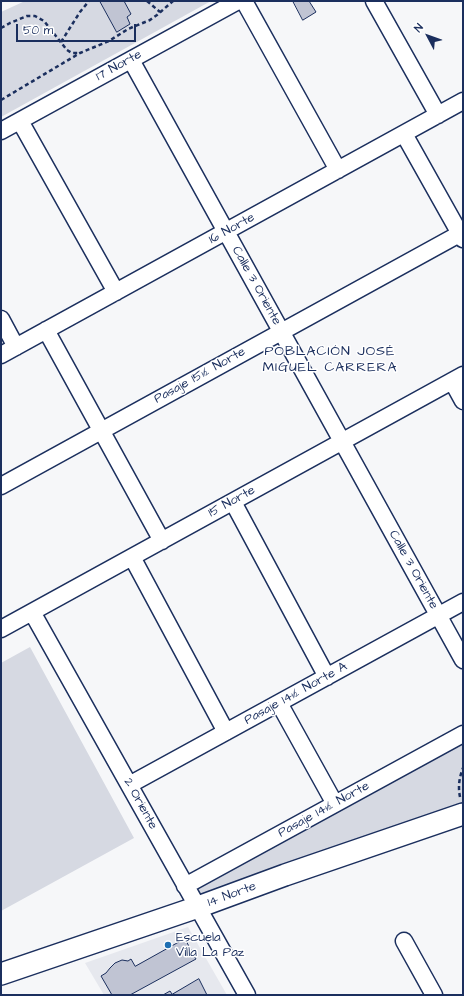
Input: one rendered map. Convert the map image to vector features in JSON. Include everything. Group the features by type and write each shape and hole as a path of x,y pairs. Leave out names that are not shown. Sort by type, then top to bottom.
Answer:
{"street":[{"name":"17 Norte","path":"1,131 238,1"},
{"path":"244,1 338,170"},
{"path":"374,1 438,115"},
{"name":"Calle 3 Oriente","path":"131,60 463,660"},
{"name":"16 Norte","path":"1,355 463,101"},
{"path":"20,120 116,292"},
{"path":"404,134 462,235"},
{"name":"Pasaje 15½ Norte","path":"1,486 281,332 462,235"},
{"path":"1,319 16,347"},
{"path":"46,330 162,541"},
{"path":"458,378 463,401"},
{"name":"15 Norte","path":"1,629 458,378"},
{"path":"233,502 327,677"},
{"path":"132,557 226,732"},
{"name":"Pasaje 14½ Norte A","path":"129,785 463,602"},
{"name":"2 Oriente","path":"32,612 247,995"},
{"path":"279,703 335,804"},
{"name":"Pasaje 14½ Norte","path":"185,886 463,734"},
{"name":"14 Norte","path":"1,974 285,876 462,808"},
{"path":"404,941 434,995"}],"path":[{"path":"62,42 80,12 89,1"},
{"path":"147,1 160,12"},
{"path":"1,100 80,53 109,41 128,29 150,20 173,1"},
{"path":"1,28 27,16 35,16 44,21 67,50 72,53 80,53"},
{"path":"462,808 458,790 463,768"}],"shaded area":[{"path":"25,1 211,1 1,117 1,12"},
{"path":"30,647 134,838 1,911 1,663"},
{"path":"463,736 463,811 201,900 194,886"},
{"name":"Escuela Villa La Paz","path":"188,927 227,995 104,995 85,963"}],"building":[{"path":"100,1 124,1 131,14 127,17 130,24 117,32"},
{"path":"293,1 309,1 316,12 303,20"},
{"path":"185,939 196,959 130,995 112,995 101,976 106,973 115,963 122,960 128,961 131,959 135,966"},
{"path":"199,979 207,995 163,995 170,991 172,994"}],"place":[{"name":"Escuela Villa La Paz","path":"168,945"}],"district":[{"name":"POBLACIÓN JOSÉ MIGUEL CARRERA","path":"330,360"}]}
